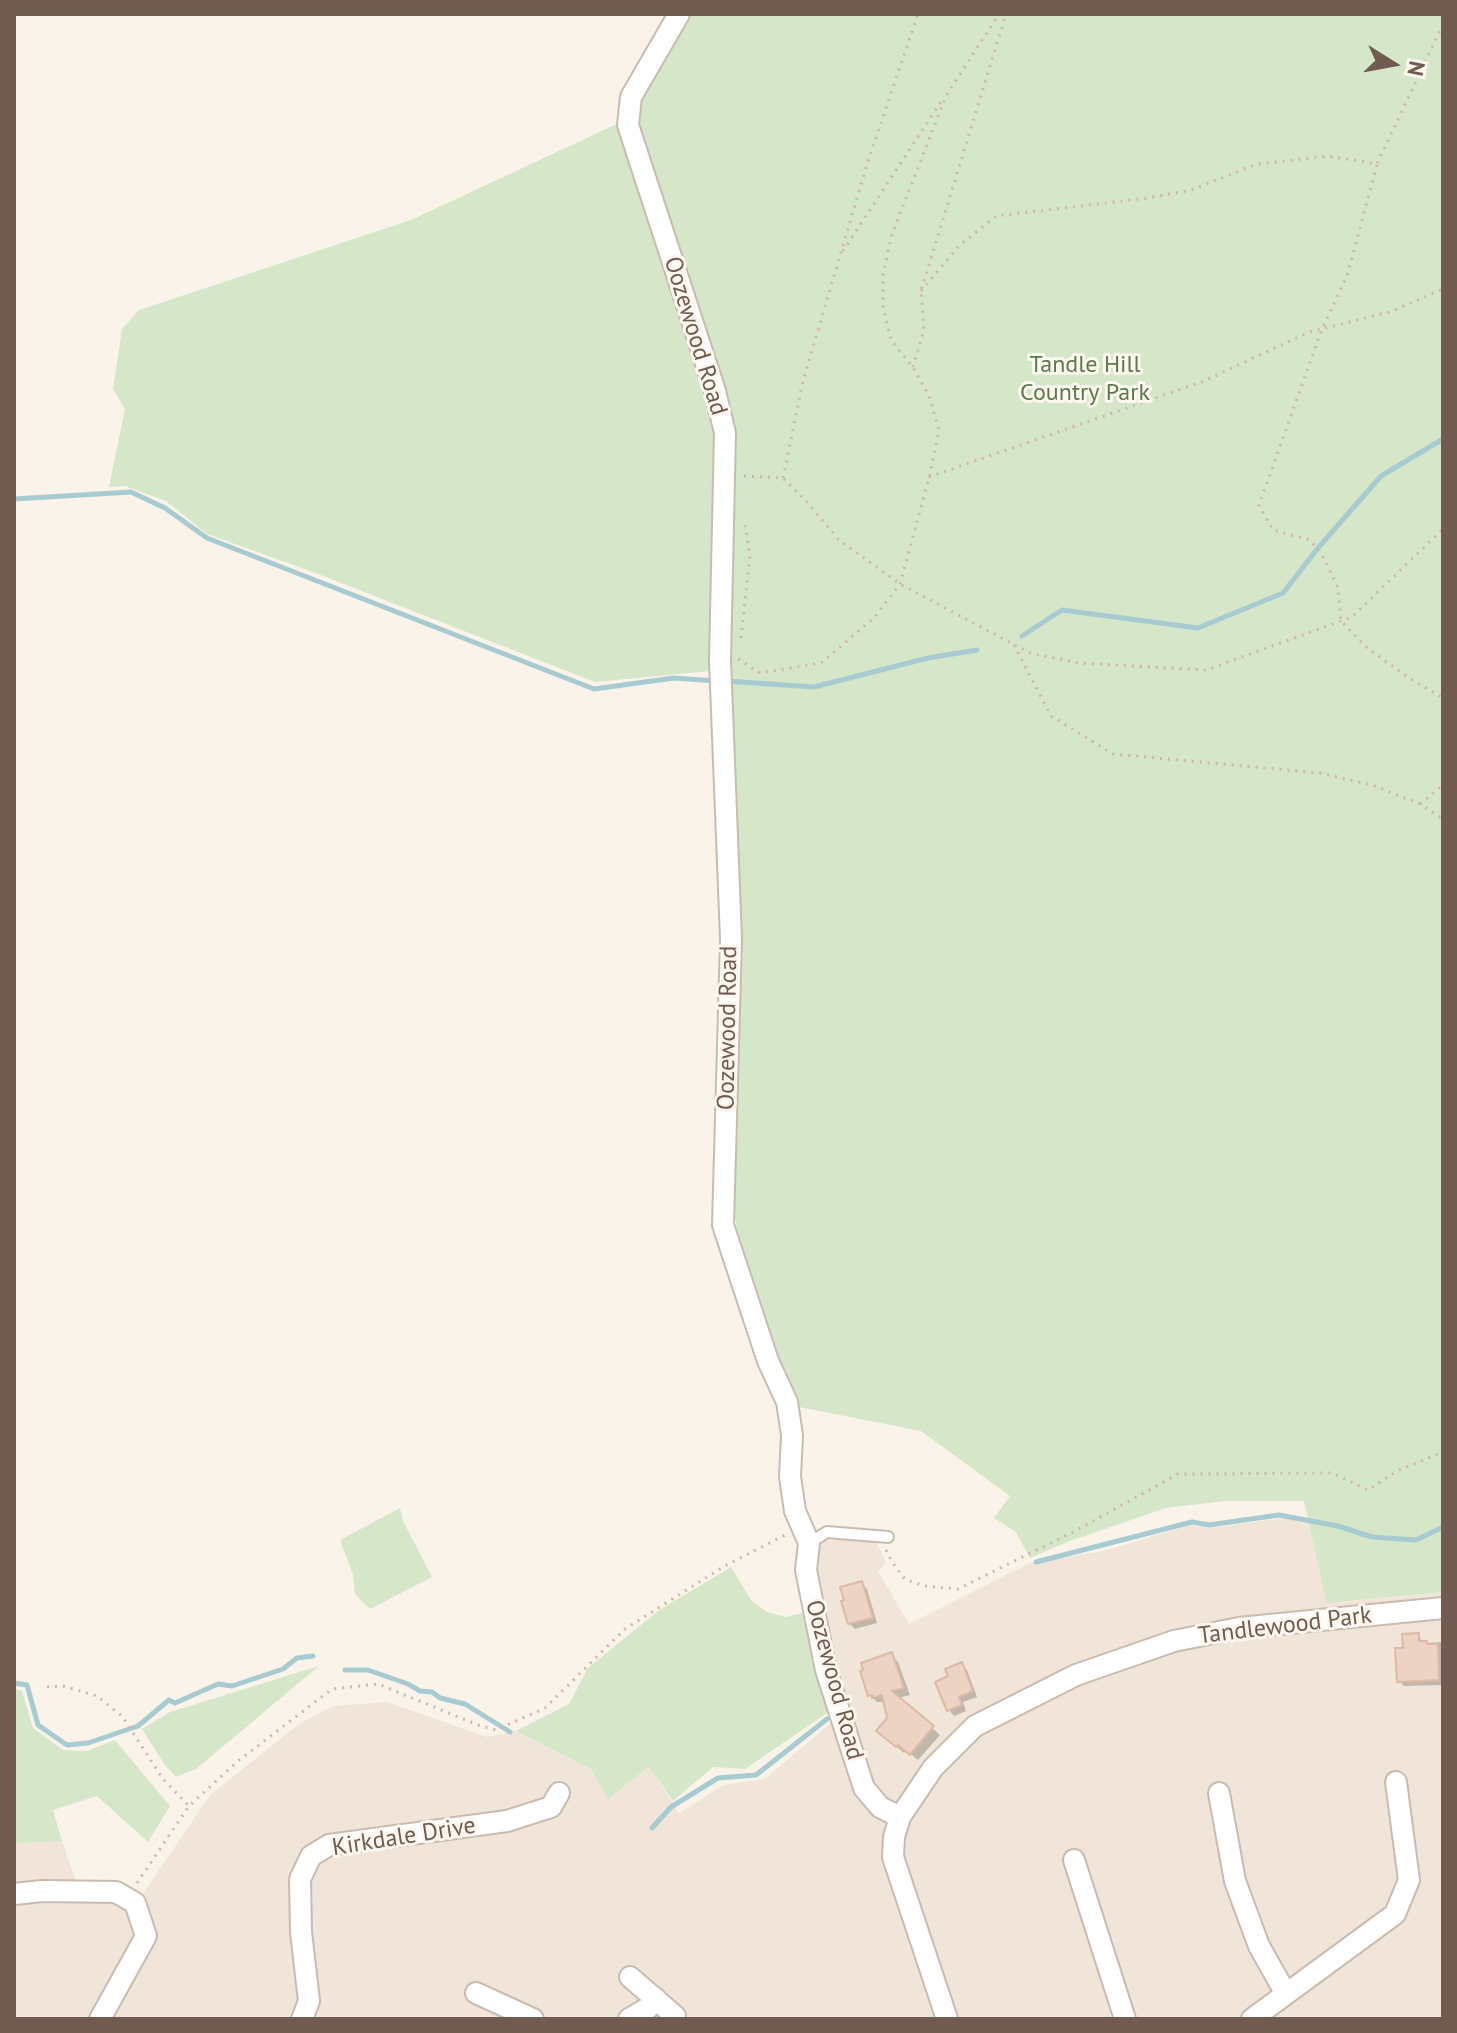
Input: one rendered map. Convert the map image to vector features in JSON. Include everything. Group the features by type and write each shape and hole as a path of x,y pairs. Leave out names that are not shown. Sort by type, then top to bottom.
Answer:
{"street":[{"name":"Oozewood Road","path":"679,14 631,97 628,125 715,391 725,433 731,939 723,1225 768,1361 787,1402 792,1435 790,1477 795,1511 805,1535 806,1570 826,1670 864,1788 880,1807 900,1817"},
{"name":"Tandlewood Park","path":"900,1817 933,1768 975,1726 1076,1675 1174,1641 1239,1628 1443,1608"},
{"path":"1252,2019 1395,1914 1409,1880 1396,1782"},
{"name":"Kirkdale Drive","path":"302,2019 309,2001 301,1932 300,1879 311,1856 329,1845 507,1821 551,1807 559,1793"},
{"path":"1219,1793 1235,1881 1259,1946 1286,1994"},
{"path":"900,1817 894,1837 893,1857 947,2019"},
{"path":"1074,1860 1125,2019"},
{"path":"14,1894 42,1891 116,1892 135,1903 146,1936 100,2019"},
{"path":"630,1977 675,2016"},
{"path":"476,1993 533,2019"},
{"path":"629,2019 648,2008 655,1998"}],"lane":[{"path":"805,1535 827,1532 883,1536"}],"path":[{"path":"783,478 803,381 868,161 918,14"},
{"path":"841,254 999,14"},
{"path":"913,367 924,330 921,291 1006,14"},
{"path":"1443,24 1377,164 1347,276 1322,329 1259,505 1273,530 1310,540 1325,560 1338,588 1341,621 1367,648 1443,698"},
{"path":"726,673 760,673 821,663 875,617 900,584 939,430 929,396 913,367 891,340 883,307 883,275 891,237 946,96"},
{"path":"921,291 959,246 996,216 1191,190 1257,164 1328,156 1377,164"},
{"path":"929,478 1204,381 1309,332 1390,312 1443,289"},
{"path":"724,472 783,478 839,540 900,584 1030,653 1080,663 1206,670 1352,617 1443,529"},
{"path":"739,644 750,556 743,515"},
{"path":"1014,645 1051,716 1113,754 1320,773 1372,785 1420,804 1443,819"},
{"path":"1420,804 1443,785"},
{"path":"883,1536 892,1562 905,1579 924,1586 958,1589 1075,1531 1178,1474 1332,1473 1368,1490 1397,1471 1443,1452"},
{"path":"126,1898 189,1806 238,1761 332,1689 378,1684 496,1730 545,1708 625,1629 723,1567 805,1535"},
{"path":"47,1687 63,1686 97,1696 122,1716 163,1779 189,1806"}],"shaded area":[{"path":"1286,1518 1323,1526 1341,1602 1443,1592 1443,2019 14,2019 14,1843 62,1841 77,1884 118,1881 143,1894 210,1795 300,1723 334,1706 387,1702 487,1737 516,1731 591,1769 649,1765 679,1813 723,1785 765,1779 832,1722 814,1553 823,1541 876,1542 886,1563 878,1571 909,1624 1030,1563 1104,1551 1190,1525 1208,1528"}],"green space":[{"name":"Tandle Hill Country Park","path":"687,14 1443,14 1443,1592 1327,1603 1304,1501 1225,1501 1166,1508 1030,1558 1016,1532 994,1518 1010,1496 921,1431 799,1407 791,1400 739,1253 733,1193 742,919 725,659 731,473 637,128 636,113 643,90"},
{"path":"621,122 713,422 716,480 710,671 595,682 207,534 166,501 125,486 109,487 125,409 113,389 122,329 139,310 411,220"},
{"path":"400,1508 403,1521 432,1577 370,1609 355,1594 353,1575 340,1540"},
{"path":"731,1567 751,1600 767,1612 785,1617 807,1612 830,1711 745,1769 713,1767 673,1801 649,1766 608,1799 591,1769 516,1731 569,1704 588,1668 658,1611"},
{"path":"319,1666 196,1769 176,1777 142,1729 170,1712"},
{"path":"14,1689 22,1691 33,1728 63,1750 87,1751 115,1740 170,1806 148,1842 97,1796 53,1810 62,1841 14,1843"}],"building":[{"path":"862,1581 873,1618 848,1624 840,1587"},
{"path":"1419,1633 1419,1641 1438,1644 1439,1680 1397,1682 1395,1648 1403,1648 1402,1634"},
{"path":"892,1652 904,1688 892,1691 934,1726 910,1755 876,1731 887,1718 882,1695 868,1696 860,1671 863,1670 861,1663"},
{"path":"962,1662 973,1691 959,1697 962,1705 947,1711 935,1682 948,1676 945,1669"}],"waterway":[{"path":"1022,636 1062,610 1198,628 1283,593 1381,476 1443,439"},
{"path":"14,499 131,492 165,508 207,538 594,689 674,678 716,681"},
{"path":"726,681 814,687 928,658 977,650"},
{"path":"1036,1562 1192,1522 1209,1525 1279,1515 1338,1526 1372,1537 1416,1540 1443,1527"},
{"path":"14,1683 27,1685 38,1725 67,1745 88,1743 138,1726 169,1700 175,1703 218,1684 232,1686 283,1669 297,1658 313,1656"},
{"path":"345,1670 368,1670 420,1691 465,1704 510,1732"},
{"path":"652,1828 671,1807 718,1778 756,1775 827,1719"}]}
